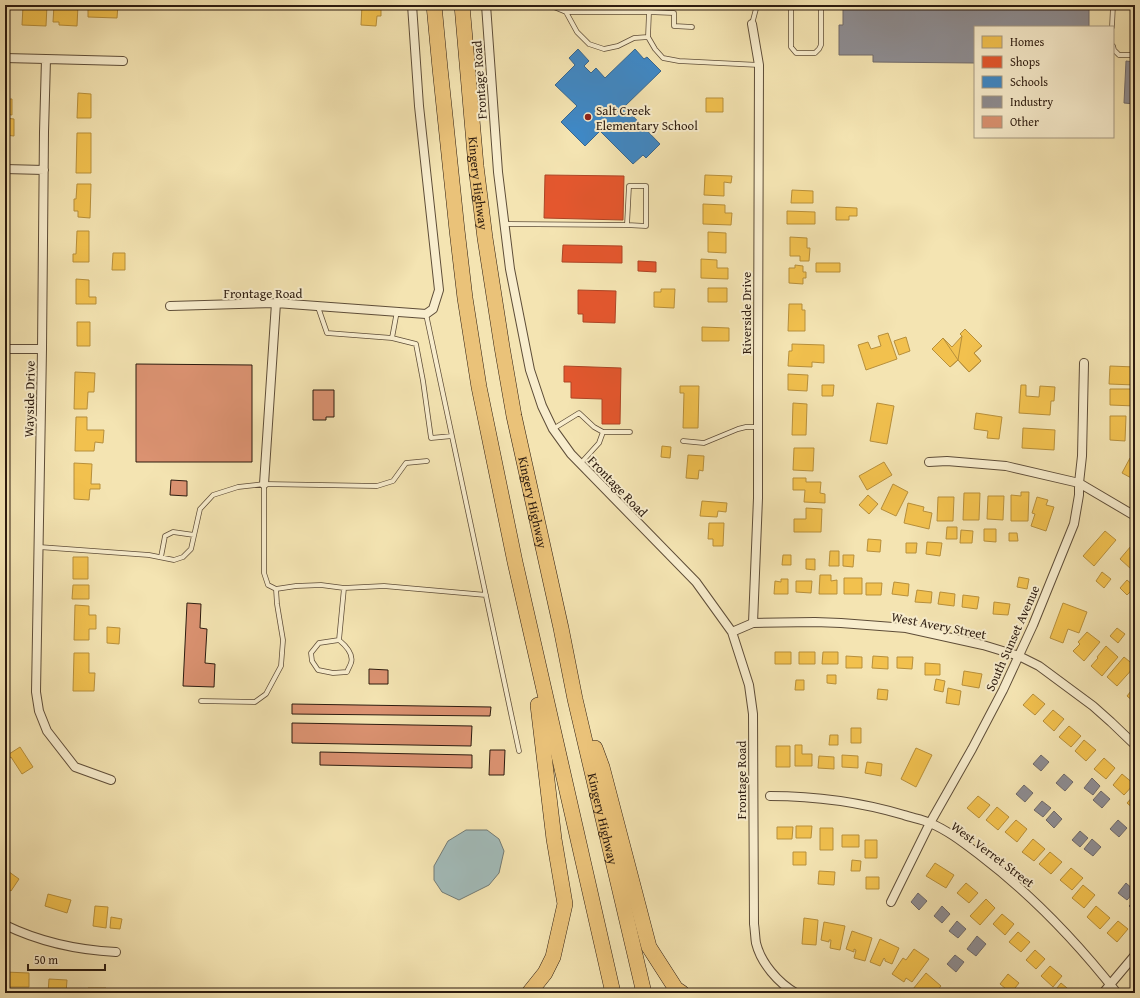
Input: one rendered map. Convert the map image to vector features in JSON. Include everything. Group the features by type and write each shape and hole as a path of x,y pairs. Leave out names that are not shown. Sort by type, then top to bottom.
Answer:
{"highway":[{"name":"Kingery Highway","path":"434,5 465,298 479,387 515,562 613,993"},
{"name":"Kingery Highway","path":"462,5 476,166 485,238 514,416 561,628 575,699 644,993"},
{"path":"515,562 541,720 554,838 565,904 553,957 545,972 529,993"},
{"path":"575,699 602,767 650,947 676,989 682,993"}],"street":[{"path":"412,5 419,106 439,290 433,309 426,314"},
{"name":"Frontage Road","path":"486,5 498,172 504,224 510,269 530,370 542,406 553,429 571,454 696,582 732,632 749,685 753,714 754,924 756,943 763,961 775,977 789,990 796,993"},
{"name":"Riverside Drive","path":"752,24 759,65 758,498 753,623"},
{"path":"5,58 123,61"},
{"name":"Wayside Drive","path":"46,59 36,692 39,711 47,731 75,767 111,780"},
{"path":"5,169 44,170"},
{"path":"264,484 276,303"},
{"name":"Frontage Road","path":"170,306 276,303 426,314"},
{"path":"5,349 42,349"},
{"name":"South Sunset Avenue","path":"891,902 930,823 972,749 1003,690 1019,656 1074,524 1080,495 1079,483 1082,456 1084,363"},
{"path":"929,462 947,460 1006,466 1079,483 1135,516"},
{"name":"West Avery Street","path":"732,632 753,623 840,623 906,628 983,645 1019,656 1050,673 1107,718 1135,745"},
{"name":"West Verret Street","path":"770,796 816,797 840,800 885,810 930,823 958,839 1027,894 1053,919 1117,993"},
{"path":"5,925 34,938 54,944 116,952"},
{"path":"1103,993 1135,955"}],"lane":[{"path":"550,5 566,12 674,12 674,26 692,27"},
{"name":"Riverside Drive","path":"752,24 757,5"},
{"path":"791,5 791,47 796,53 815,53 819,49 821,45 821,5"},
{"path":"1112,26 1113,5"},
{"path":"566,12 577,32 590,44 604,49 618,46 634,38 648,37"},
{"path":"649,12 648,37 655,49 663,58 679,61 759,65"},
{"path":"1114,50 1119,55 1135,55"},
{"path":"504,224 646,226 646,186 629,186 627,225"},
{"path":"318,306 327,333 392,338 416,344 431,438 452,436"},
{"path":"392,338 397,312"},
{"path":"426,314 519,751"},
{"path":"553,429 579,413 594,427 603,432 630,432"},
{"path":"683,441 704,444 738,429 758,427"},
{"path":"580,464 599,443 603,432"},
{"path":"38,547 149,554 174,560 183,556 191,549 200,509 213,495 238,487 264,484 377,486 393,481 406,464 427,461"},
{"path":"264,484 264,573 268,584 276,589 296,586 321,585 344,588 384,586 486,595"},
{"path":"161,557 165,536 173,532 194,535"},
{"path":"339,640 344,588"},
{"path":"201,701 255,702 266,694 281,666 283,640 276,589"},
{"path":"339,640 350,652 352,661 347,672 333,673 318,670 312,661 311,653 319,643 339,640"}],"water":[{"path":"466,830 487,830 499,839 504,851 499,873 489,885 459,900 442,892 434,880 434,866 448,841"}],"building: Homes":[{"path":"5,5 10,5 9,17 5,17"},
{"path":"35,5 47,5 46,26 22,25 23,6 35,7"},
{"path":"54,5 78,5 77,26 59,25 59,22 53,22"},
{"path":"88,5 118,5 117,18 88,17"},
{"path":"362,5 381,5 381,16 377,16 376,26 361,25"},
{"path":"5,87 8,87 7,99 12,99 12,115 5,114"},
{"path":"78,93 91,94 91,118 77,118"},
{"path":"706,98 723,98 723,112 706,112"},
{"path":"5,118 14,119 14,136 5,135"},
{"path":"77,133 91,133 91,173 76,173"},
{"path":"705,175 732,176 731,183 724,182 724,196 704,195"},
{"path":"77,184 91,184 90,218 78,217 78,211 74,211 74,199 76,199"},
{"path":"792,190 813,191 813,203 791,203"},
{"path":"703,204 725,205 725,213 732,213 731,225 703,224"},
{"path":"836,207 857,208 857,216 849,216 849,220 836,220"},
{"path":"787,211 815,212 815,224 787,224"},
{"path":"77,231 89,231 89,262 73,262 73,254 76,254"},
{"path":"708,232 726,233 726,253 708,252"},
{"path":"790,237 807,238 807,248 810,248 809,261 800,261 800,256 790,256"},
{"path":"113,253 125,253 125,270 112,270"},
{"path":"701,259 717,260 717,268 728,268 728,279 701,278"},
{"path":"816,263 840,263 840,272 816,272"},
{"path":"5,265 7,265 7,286 5,286"},
{"path":"795,265 803,266 803,272 806,272 806,278 803,278 803,284 789,283 789,268 795,268"},
{"path":"76,279 89,280 89,297 96,297 96,304 76,304"},
{"path":"708,288 727,288 727,302 708,302"},
{"path":"661,289 675,289 674,308 654,307 654,292 661,292"},
{"path":"5,300 8,300 7,315 5,315"},
{"path":"789,304 802,304 802,310 805,310 805,331 788,331"},
{"path":"77,322 90,322 90,346 77,346"},
{"path":"702,327 729,328 729,341 702,341"},
{"path":"965,329 982,346 974,353 981,361 969,372 958,360 962,336 960,334"},
{"path":"965,329 982,346 974,353 981,361 969,372 958,360 950,367 932,349 943,338 952,347 962,336 960,334"},
{"path":"888,333 897,359 866,370 858,345 868,342 871,349 881,346 878,336"},
{"path":"906,337 910,351 899,355 894,341"},
{"path":"943,338 958,360 950,367 932,349"},
{"path":"792,344 824,345 824,363 812,362 812,367 788,366 789,351 792,351"},
{"path":"1110,366 1135,367 1135,385 1109,384"},
{"path":"75,372 95,373 94,392 88,392 87,409 74,409"},
{"path":"788,374 808,375 807,391 788,390"},
{"path":"822,385 834,385 833,396 822,396"},
{"path":"1021,385 1026,385 1026,396 1039,397 1040,386 1055,387 1054,401 1051,401 1050,415 1019,413"},
{"path":"680,386 699,386 698,428 683,428 684,393 680,393"},
{"path":"5,387 8,387 7,405 5,405"},
{"path":"1110,389 1135,389 1135,406 1110,405"},
{"path":"793,403 807,404 806,435 792,435"},
{"path":"877,403 894,406 887,444 870,441"},
{"path":"976,413 1002,417 999,439 987,438 988,431 974,429"},
{"path":"5,416 7,416 6,453 5,453"},
{"path":"1110,416 1126,416 1125,441 1110,440"},
{"path":"76,417 87,417 87,430 104,430 103,443 95,442 94,451 75,451"},
{"path":"1023,428 1055,430 1054,450 1022,448"},
{"path":"662,446 671,447 670,458 661,457"},
{"path":"794,448 814,448 813,471 793,470"},
{"path":"688,455 704,456 703,471 699,470 698,479 686,478"},
{"path":"1130,458 1135,461 1135,480 1122,473"},
{"path":"884,462 892,475 867,490 859,476"},
{"path":"74,463 92,464 91,484 100,484 100,489 90,489 89,500 74,499"},
{"path":"793,478 806,478 806,482 821,482 820,493 825,494 825,503 804,502 805,490 793,490"},
{"path":"893,484 908,492 896,516 881,509"},
{"path":"1021,492 1029,492 1028,521 1011,521 1011,495 1021,496"},
{"path":"964,493 980,493 979,520 963,520"},
{"path":"868,495 878,504 869,514 859,505"},
{"path":"988,496 1004,496 1003,520 987,519"},
{"path":"938,497 954,497 953,521 937,521"},
{"path":"1037,497 1048,500 1046,505 1054,507 1046,531 1031,526 1035,514 1032,513"},
{"path":"702,501 727,503 726,512 718,511 717,517 700,516"},
{"path":"908,503 924,507 923,511 932,513 929,529 904,523"},
{"path":"806,508 822,509 821,532 794,532 794,519 806,519"},
{"path":"709,523 724,523 723,546 713,546 713,539 708,539"},
{"path":"947,527 957,527 957,539 946,539"},
{"path":"984,529 996,529 996,542 984,541"},
{"path":"961,530 973,531 972,543 960,543"},
{"path":"1105,531 1116,540 1094,566 1083,556"},
{"path":"1009,533 1017,533 1018,541 1009,541"},
{"path":"868,539 881,540 880,552 867,551"},
{"path":"927,542 942,543 940,556 926,554"},
{"path":"906,543 917,543 916,553 906,553"},
{"path":"1131,546 1135,550 1135,564 1131,569 1120,559"},
{"path":"830,551 839,551 839,566 829,566"},
{"path":"783,555 791,555 791,565 782,565"},
{"path":"843,555 854,555 853,567 843,566"},
{"path":"5,556 7,556 6,583 5,583"},
{"path":"73,557 88,557 88,579 73,579"},
{"path":"806,559 815,559 815,570 806,569"},
{"path":"1102,572 1111,579 1104,588 1096,581"},
{"path":"820,575 831,575 831,581 837,580 837,594 819,594"},
{"path":"1019,577 1029,579 1027,589 1017,587"},
{"path":"844,578 862,578 862,594 844,594"},
{"path":"781,579 788,579 788,594 774,594 775,581 781,582"},
{"path":"1127,580 1135,587 1127,595 1120,588"},
{"path":"796,581 812,581 811,593 796,592"},
{"path":"894,582 909,584 908,596 892,594"},
{"path":"866,583 882,583 881,595 866,595"},
{"path":"73,585 89,585 89,599 72,599"},
{"path":"917,590 932,592 931,603 915,602"},
{"path":"940,592 955,594 954,606 938,604"},
{"path":"963,595 979,597 977,609 962,607"},
{"path":"994,602 1010,604 1008,615 993,614"},
{"path":"1063,603 1087,612 1079,633 1068,629 1063,643 1050,638"},
{"path":"75,605 89,606 89,615 96,615 96,629 89,629 89,640 74,640"},
{"path":"107,627 120,628 119,644 107,643"},
{"path":"1117,628 1125,634 1118,643 1110,636"},
{"path":"1087,632 1100,642 1084,661 1073,651 1080,644 1078,642"},
{"path":"1106,646 1118,657 1102,676 1091,666"},
{"path":"775,652 791,652 791,664 775,664"},
{"path":"799,652 815,652 815,664 799,664"},
{"path":"823,652 838,652 838,664 822,664"},
{"path":"74,653 89,653 89,673 95,673 94,691 73,691"},
{"path":"846,656 862,657 862,668 846,668"},
{"path":"873,656 888,657 888,669 872,668"},
{"path":"897,657 913,657 912,669 897,668"},
{"path":"1124,657 1135,666 1117,686 1107,677"},
{"path":"925,663 940,664 940,675 925,675"},
{"path":"964,671 982,674 979,688 962,685"},
{"path":"827,675 836,675 836,684 827,683"},
{"path":"936,679 945,681 943,692 934,690"},
{"path":"796,680 804,680 804,690 795,690"},
{"path":"1135,686 1135,703 1127,696"},
{"path":"948,688 961,691 959,705 946,703"},
{"path":"878,689 888,690 887,700 877,699"},
{"path":"1033,694 1045,704 1035,715 1023,705"},
{"path":"5,707 9,731 5,732"},
{"path":"1053,710 1064,719 1054,731 1043,721"},
{"path":"1069,726 1081,736 1071,747 1059,737"},
{"path":"851,728 861,728 861,743 851,743"},
{"path":"830,735 838,735 838,745 829,745"},
{"path":"1084,740 1096,750 1086,761 1075,751"},
{"path":"795,745 802,745 802,754 812,754 812,766 795,766"},
{"path":"776,746 790,746 790,767 776,767"},
{"path":"20,747 33,767 22,774 11,757 8,759 6,756"},
{"path":"916,748 932,755 916,787 901,779"},
{"path":"842,755 858,756 858,768 842,767"},
{"path":"819,756 834,757 834,769 818,768"},
{"path":"1104,758 1115,768 1106,779 1094,769"},
{"path":"867,762 882,764 881,776 865,773"},
{"path":"1122,774 1134,784 1124,795 1113,785"},
{"path":"1135,794 1135,810 1127,803"},
{"path":"978,796 990,805 979,818 967,808"},
{"path":"997,807 1009,817 998,830 986,820"},
{"path":"1016,820 1027,829 1017,842 1005,832"},
{"path":"796,826 812,826 811,838 796,838"},
{"path":"777,827 793,827 792,839 777,839"},
{"path":"820,828 833,828 833,850 820,850"},
{"path":"842,835 859,835 859,847 842,847"},
{"path":"1033,839 1045,849 1034,861 1022,852"},
{"path":"865,840 877,840 877,858 865,858"},
{"path":"793,852 806,852 806,865 793,865"},
{"path":"1050,852 1062,862 1051,874 1039,864"},
{"path":"852,860 861,861 860,871 851,871"},
{"path":"935,863 954,875 946,888 926,876"},
{"path":"1071,868 1083,878 1072,890 1060,880"},
{"path":"5,869 19,879 11,891 5,887"},
{"path":"819,871 835,872 834,885 818,884"},
{"path":"866,877 879,877 879,889 866,889"},
{"path":"966,883 978,893 969,903 957,893"},
{"path":"1083,885 1095,895 1084,908 1072,898"},
{"path":"48,894 71,900 67,913 45,906"},
{"path":"986,899 995,908 980,925 970,916"},
{"path":"95,906 108,907 106,928 93,926"},
{"path":"1096,906 1110,918 1100,929 1087,917"},
{"path":"1002,914 1014,924 1005,935 993,924"},
{"path":"111,917 122,919 120,929 110,928"},
{"path":"804,918 818,920 816,945 802,944"},
{"path":"1118,921 1128,929 1117,942 1107,933"},
{"path":"824,922 845,926 840,950 830,948 831,940 829,940 829,942 821,940"},
{"path":"852,931 872,938 865,961 854,958 856,950 854,949 854,952 846,949"},
{"path":"1018,932 1030,942 1021,952 1009,942"},
{"path":"880,939 899,948 892,964 885,961 884,958 880,966 870,962"},
{"path":"914,949 929,959 912,982 906,978 904,982 892,974 903,958 906,960"},
{"path":"1035,950 1045,959 1036,969 1026,960"},
{"path":"1050,966 1062,976 1053,987 1041,976"},
{"path":"5,972 29,973 29,987 5,987"},
{"path":"926,973 941,986 935,993 918,993 913,989"},
{"path":"1008,974 1019,983 1011,993 1000,984"},
{"path":"49,979 67,980 66,993 48,993"},
{"path":"1061,983 1073,993 1053,993"},
{"path":"88,988 106,988 105,993 88,993"}],"building: Shops":[{"path":"545,175 624,176 623,220 544,218"},
{"path":"563,245 622,246 622,263 562,262"},
{"path":"638,261 656,262 656,272 638,271"},
{"path":"578,290 616,291 615,323 583,322 583,314 578,314"},
{"path":"564,366 621,368 620,424 602,424 602,399 571,398 571,382 564,382"}],"building: Schools":[{"path":"578,49 589,61 584,66 591,73 596,68 605,78 635,49 644,59 647,57 661,71 624,107 660,144 646,158 643,155 633,164 600,131 585,146 561,122 577,106 555,85 575,65 569,58"}],"building: Industry":[{"path":"843,5 1089,5 1089,26 974,26 974,63 873,62 873,55 839,55 839,25 843,25"},
{"path":"1126,61 1135,62 1135,104 1124,103"},
{"path":"1041,755 1049,762 1041,771 1033,764"},
{"path":"1064,774 1073,782 1065,791 1056,783"},
{"path":"1092,778 1100,786 1093,795 1084,788"},
{"path":"1024,785 1033,793 1025,802 1016,794"},
{"path":"1101,791 1110,799 1102,808 1093,800"},
{"path":"1042,801 1051,808 1043,817 1034,810"},
{"path":"1054,811 1062,819 1054,828 1046,820"},
{"path":"1118,820 1127,828 1119,837 1110,829"},
{"path":"1080,831 1088,838 1080,847 1072,840"},
{"path":"1092,839 1101,847 1093,856 1084,849"},
{"path":"1126,883 1135,891 1127,900 1118,893"},
{"path":"918,893 927,901 919,910 911,902"},
{"path":"1135,900 1135,911 1129,906"},
{"path":"942,906 950,914 942,923 934,916"},
{"path":"957,921 966,929 958,938 949,931"},
{"path":"977,936 986,944 976,956 967,949"},
{"path":"955,955 964,962 956,972 947,964"}],"building: Other":[{"path":"136,364 252,365 252,462 136,462"},
{"path":"313,390 334,390 334,417 326,417 326,420 313,420"},
{"path":"171,480 187,481 187,496 170,495"},
{"path":"187,603 201,604 200,628 207,629 205,663 215,664 214,687 183,686"},
{"path":"369,669 388,670 388,684 369,684"},
{"path":"292,704 491,707 490,716 292,714"},
{"path":"292,723 472,726 471,746 292,743"},
{"path":"490,750 505,750 504,775 489,775"},
{"path":"320,752 472,755 472,768 320,765"}],"place":[{"name":"Salt Creek Elementary School","path":"588,117"}]}
